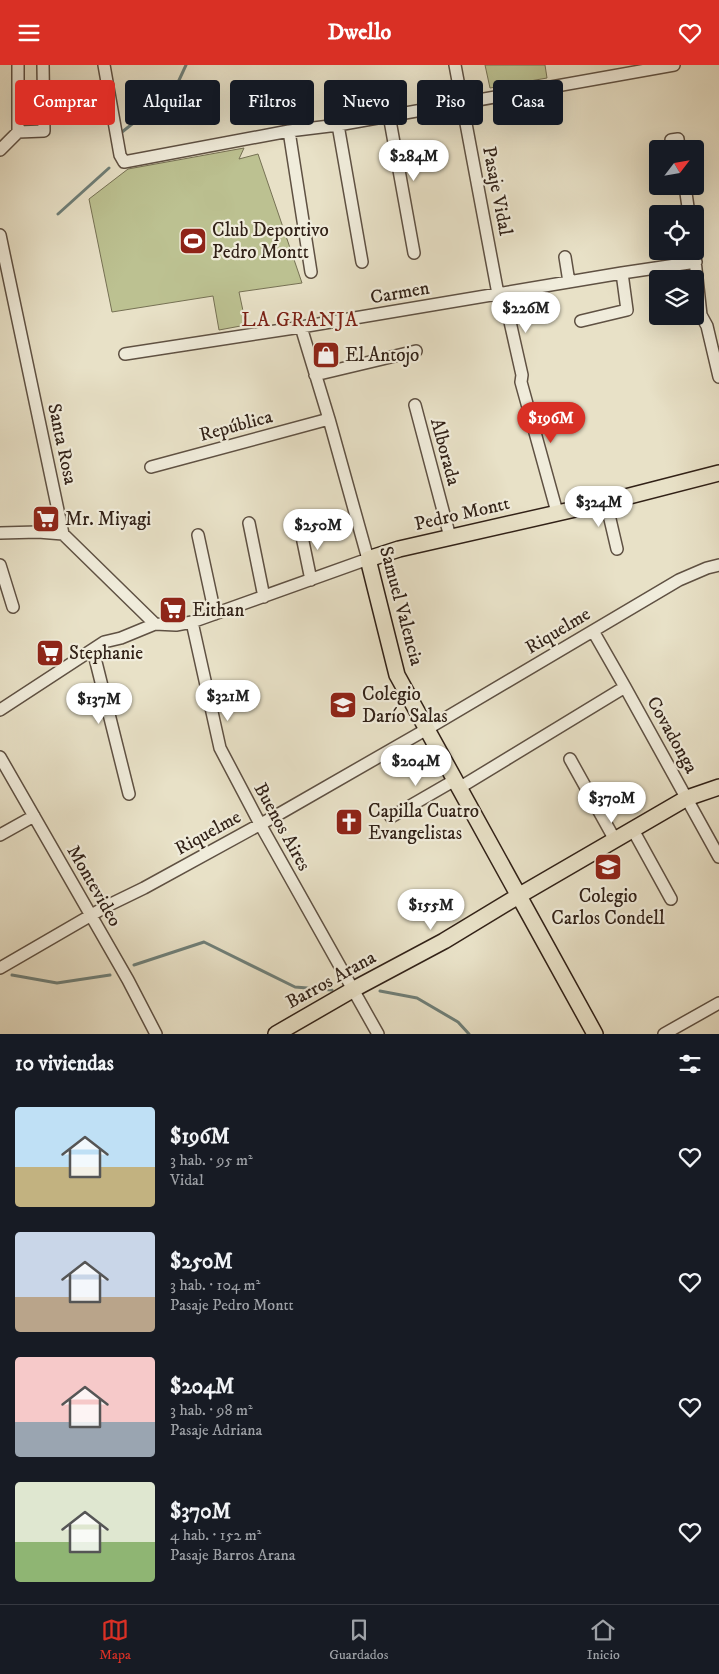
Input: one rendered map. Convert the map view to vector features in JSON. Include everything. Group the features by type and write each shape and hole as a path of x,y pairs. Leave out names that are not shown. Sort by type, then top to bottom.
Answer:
{"main road":[{"name":"Pedro Montt","path":"368,559 399,549 606,502 719,473"},
{"name":"Samuel Valencia","path":"368,559 397,675 595,1034"},
{"name":"Barros Arana","path":"276,1034 354,989 444,941 687,799 719,787"}],"street":[{"path":"18,65 18,132"},
{"path":"0,150 18,132 44,131 43,65"},
{"path":"104,65 120,155 124,162 289,131 338,125 362,262"},
{"name":"Pasaje Vidal","path":"455,65 458,80"},
{"path":"483,98 674,65"},
{"path":"391,125 414,253"},
{"name":"Pasaje Vidal","path":"466,125 498,293 508,313 522,375 521,382 556,512"},
{"path":"289,131 311,271"},
{"path":"671,140 678,140"},
{"name":"Santa Rosa","path":"0,235 4,272 63,534"},
{"path":"565,257 569,282"},
{"name":"Carmen","path":"125,354 301,327 569,282 681,260"},
{"path":"695,260 700,315 707,327 719,377"},
{"path":"581,321 627,310 622,273"},
{"name":"Samuel Valencia","path":"301,327 368,559"},
{"path":"315,375 416,351"},
{"name":"Alborada","path":"415,405 450,537"},
{"name":"República","path":"151,467 329,419"},
{"path":"606,502 617,549"},
{"path":"249,523 264,597"},
{"path":"300,527 311,580"},
{"path":"0,533 38,532 63,534 156,624"},
{"path":"198,535 215,614"},
{"name":"Pedro Montt","path":"0,710 104,642 121,638 156,624 176,625 192,622 368,559"},
{"path":"0,565 13,607"},
{"name":"Riquelme","path":"0,968 90,916 215,851 427,729 679,579 719,565"},
{"name":"Buenos Aires","path":"192,622 220,749 378,1034"},
{"name":"Covadonga","path":"593,631 626,687 719,857"},
{"path":"93,650 130,794"},
{"path":"391,817 457,784 626,687"},
{"name":"Montevideo","path":"0,757 128,979 156,1034"},
{"path":"570,759 615,840"},
{"path":"0,835 34,816"},
{"path":"633,830 670,899"},
{"path":"664,1034 719,1003"}],"green space":[{"path":"485,65 545,65 547,78 536,80 493,80 493,87 490,88"},
{"name":"Club Deportivo Pedro Montt","path":"244,148 239,159 258,154 302,283 239,292 246,325 219,330 213,296 112,312 89,199 128,169"}],"waterway":[{"path":"122,132 174,91 186,65"},
{"path":"58,214 109,168"},
{"path":"134,965 204,942 295,987 332,990"},
{"path":"12,975 57,983 110,975"},
{"path":"380,991 417,998 458,1022 469,1034"}],"place":[{"name":"Club Deportivo Pedro Montt","path":"193,241"},
{"name":"El Antojo","path":"326,355"},
{"name":"Mr. Miyagi","path":"46,519"},
{"name":"Eithan","path":"173,610"},
{"name":"Stephanie","path":"50,653"},
{"name":"Colegio Darío Salas","path":"343,705"},
{"name":"Capilla Cuatro Evangelistas","path":"349,822"},
{"name":"Colegio Carlos Condell","path":"608,867"}],"district":[{"name":"LA GRANJA","path":"300,320"}]}
